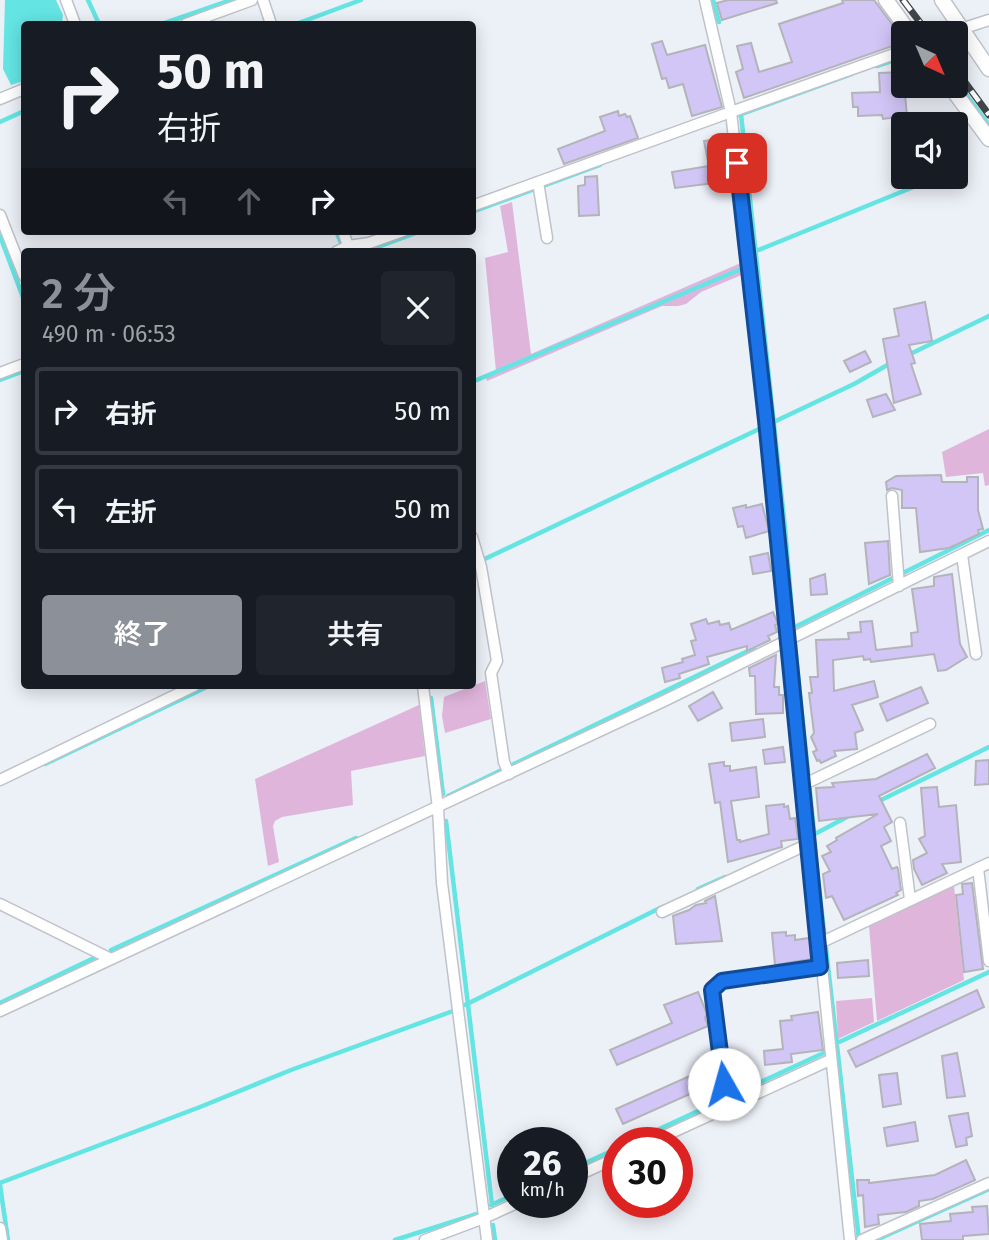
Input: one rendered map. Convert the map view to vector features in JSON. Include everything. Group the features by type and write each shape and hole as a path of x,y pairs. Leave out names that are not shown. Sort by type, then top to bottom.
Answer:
{"street":[{"path":"66,0 74,21"},
{"path":"194,21 252,0"},
{"path":"263,0 270,21"},
{"path":"705,0 731,112 787,640 806,782 807,840 823,941 820,967 850,1240"},
{"path":"886,0 902,21"},
{"path":"942,0 955,21"},
{"path":"968,25 989,20"},
{"path":"968,40 989,69"},
{"path":"476,205 540,186 731,112 891,55"},
{"path":"0,99 21,90"},
{"path":"959,98 989,139"},
{"path":"540,186 547,238"},
{"path":"0,215 21,268"},
{"path":"370,248 395,235"},
{"path":"0,373 21,365"},
{"path":"892,496 898,580"},
{"path":"0,1011 438,808 507,769 787,640 898,580 962,555 989,541"},
{"path":"476,550 497,661 491,673 507,769"},
{"path":"962,555 976,654"},
{"path":"0,780 185,689"},
{"path":"423,689 438,808 442,883 487,1240"},
{"path":"806,782 930,724"},
{"path":"900,823 909,899"},
{"path":"662,912 807,840"},
{"path":"823,941 983,866 989,961"},
{"path":"0,904 111,959"},
{"path":"721,1088 724,1084 712,990 722,981 820,967"},
{"path":"681,1127 829,1053"},
{"path":"863,1240 989,1183"},
{"path":"425,1240 497,1212"},
{"path":"0,1228 2,1240"}],"shaded area":[{"path":"512,202 531,354 743,262 744,274 701,292 686,304 662,306 487,381 485,376 496,371 485,258 508,252 500,206"},
{"path":"989,429 989,485 985,486 983,473 946,477 942,452"},
{"path":"485,681 491,719 445,733 442,716 444,697 464,689 476,689 476,685"},
{"path":"419,705 425,756 351,771 353,805 282,817 275,821 273,826 279,862 268,866 255,779"},
{"path":"954,886 964,980 877,1021 869,926"},
{"path":"872,998 874,1022 838,1039 836,1001"}],"water":[{"path":"5,0 56,0 63,15 62,21 21,21 21,82 11,85 3,69"}],"building":[{"path":"728,0 776,0 777,3 722,20 717,3"},
{"path":"842,0 874,0 891,23 891,47 744,98 736,72 743,69 737,46 751,43 759,72 792,62 779,24 843,3"},
{"path":"662,41 667,55 705,45 722,107 692,116 683,84 669,88 666,78 662,79 652,44"},
{"path":"891,72 891,98 905,98 907,112 891,112 891,118 883,119 882,115 858,116 858,107 853,107 852,93 880,92 879,73"},
{"path":"618,111 619,116 630,116 638,138 564,164 558,149 605,131 600,117"},
{"path":"723,138 731,181 675,188 672,172 709,166 704,141"},
{"path":"597,176 599,215 579,216 578,186 585,185 585,177"},
{"path":"925,302 932,341 909,345 915,363 911,364 921,394 894,403 883,339 899,336 894,309"},
{"path":"865,351 871,362 850,372 844,361"},
{"path":"886,394 895,410 873,417 867,400"},
{"path":"941,475 942,482 967,482 967,477 978,477 978,510 983,529 978,530 979,534 949,548 920,552 916,508 902,508 902,490 887,490 886,482 896,476"},
{"path":"762,504 769,531 746,538 743,526 738,527 733,508"},
{"path":"888,541 890,575 869,584 865,543"},
{"path":"768,553 771,571 753,574 750,557"},
{"path":"825,574 827,594 811,595 810,579"},
{"path":"952,574 960,644 967,657 946,670 938,671 934,654 871,662 870,659 864,660 863,656 833,660 834,691 874,681 878,697 852,705 863,730 855,733 857,749 834,751 836,756 821,763 817,761 813,752 817,750 811,737 814,733 809,693 812,693 810,677 818,677 816,640 849,639 848,633 861,632 860,622 872,621 876,650 912,646 911,633 918,632 912,589 934,586 934,577"},
{"path":"773,612 778,624 775,625 777,632 768,636 770,640 747,651 747,646 707,657 709,664 679,674 680,678 665,682 662,668 683,662 682,659 695,655 691,641 696,640 691,624 706,619 708,624 719,621 720,625 729,623 731,630"},
{"path":"776,655 774,687 779,687 779,695 783,695 783,713 756,714 755,676 750,676 749,668"},
{"path":"921,687 928,703 887,721 880,704"},
{"path":"713,692 722,708 698,721 689,706"},
{"path":"763,719 765,737 732,741 730,723"},
{"path":"783,747 785,762 765,764 763,750"},
{"path":"927,754 935,768 879,796 892,822 884,827 891,841 881,846 892,869 898,869 901,890 896,893 898,895 844,920 832,896 826,898 823,874 830,871 822,856 831,852 827,846 837,840 836,838 878,814 819,821 816,788 834,787 832,783 876,779"},
{"path":"989,760 989,784 975,785 976,761"},
{"path":"724,762 724,766 730,766 730,771 756,767 759,797 731,801 737,840 740,842 769,834 766,806 784,804 784,807 788,806 790,819 795,818 798,839 781,841 782,847 728,862 720,802 715,803 709,764"},
{"path":"937,787 939,807 956,805 961,862 942,864 947,873 922,885 914,869 913,860 927,853 919,839 925,836 921,788"},
{"path":"972,883 983,969 964,972 956,895 963,894 962,884"},
{"path":"715,896 722,941 676,944 673,916 706,903 705,901"},
{"path":"786,932 786,936 795,935 795,940 809,938 811,959 775,965 772,933"},
{"path":"868,960 869,976 838,978 837,963"},
{"path":"977,990 984,1007 856,1067 848,1051"},
{"path":"698,992 707,1014 705,1018 708,1026 617,1065 610,1050 672,1023 664,1005"},
{"path":"818,1012 823,1050 791,1054 792,1062 765,1065 764,1051 783,1049 780,1021 792,1020 791,1016"},
{"path":"957,1053 965,1096 947,1098 942,1056"},
{"path":"703,1070 710,1085 623,1124 616,1109"},
{"path":"897,1073 901,1104 883,1107 879,1075"},
{"path":"968,1113 972,1136 966,1138 967,1145 956,1147 949,1116"},
{"path":"915,1122 918,1141 887,1146 884,1128"},
{"path":"966,1160 975,1180 933,1199 919,1201 919,1206 906,1212 878,1215 879,1224 865,1227 863,1195 858,1196 857,1180 869,1180 869,1183 935,1175"},
{"path":"987,1206 989,1234 963,1236 963,1240 922,1240 920,1224 951,1221 950,1214 973,1212 972,1207"}],"waterway":[{"path":"88,0 98,21"},
{"path":"171,21 231,0"},
{"path":"304,21 361,0"},
{"path":"713,0 719,22"},
{"path":"877,66 891,61"},
{"path":"739,115 852,74"},
{"path":"968,97 989,125"},
{"path":"0,122 21,112"},
{"path":"741,114 793,623"},
{"path":"476,211 600,165"},
{"path":"756,251 908,189"},
{"path":"338,235 343,248"},
{"path":"378,248 410,235"},
{"path":"0,236 21,292"},
{"path":"476,380 739,270"},
{"path":"908,355 989,316"},
{"path":"476,563 854,384 891,363"},
{"path":"0,380 21,372"},
{"path":"797,626 989,530"},
{"path":"795,645 814,832"},
{"path":"448,796 754,648"},
{"path":"45,764 203,689"},
{"path":"431,698 443,794"},
{"path":"877,802 989,747"},
{"path":"809,837 847,817"},
{"path":"446,821 492,1205"},
{"path":"813,834 859,1240"},
{"path":"111,950 356,838"},
{"path":"698,889 725,877"},
{"path":"465,1005 662,907"},
{"path":"0,1003 96,957"},
{"path":"837,1043 989,972"},
{"path":"0,1183 291,1070 453,1011"},
{"path":"664,1127 830,1050"},
{"path":"588,1162 602,1155"},
{"path":"0,1185 8,1240"},
{"path":"876,1240 989,1189"},
{"path":"491,1205 497,1202"},
{"path":"395,1240 477,1214"},
{"path":"493,1225 495,1240"}],"railway":[{"path":"903,0 919,21"},
{"path":"968,86 989,115"}],"route":[{"path":"724,1084 712,990 722,981 820,967 766,420 737,163"}]}
